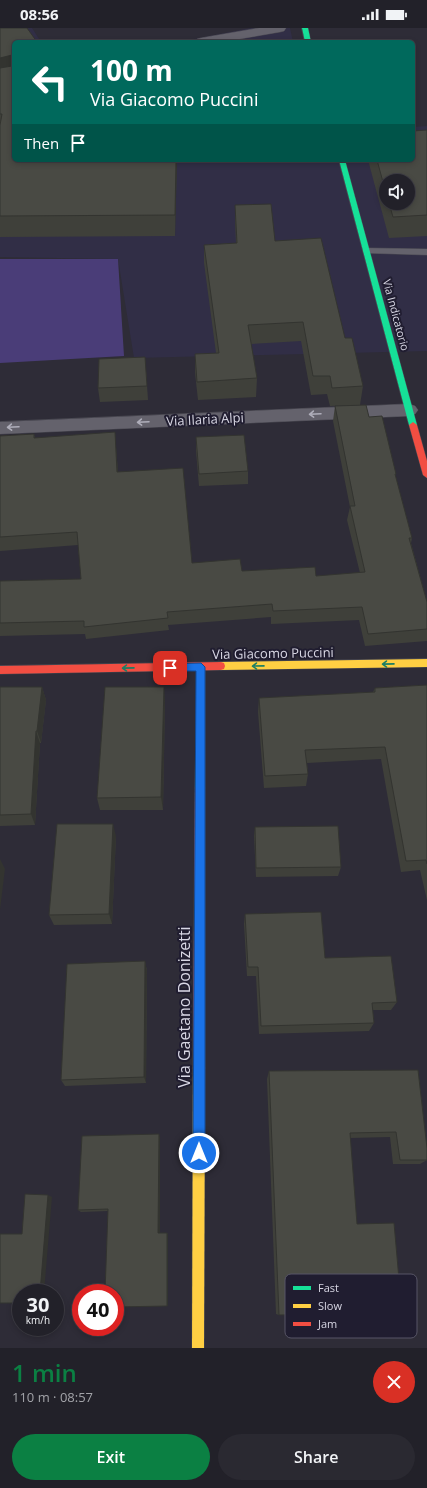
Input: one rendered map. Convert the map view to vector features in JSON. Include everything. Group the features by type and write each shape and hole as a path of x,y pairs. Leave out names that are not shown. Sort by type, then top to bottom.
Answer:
{"street":[{"path":"210,40 237,34 280,28"},
{"path":"305,28 308,40"},
{"name":"Via Indicatorio","path":"343,162 427,476"},
{"name":"Via Ilaria Alpi","path":"0,428 410,410"},
{"name":"Via Giacomo Puccini","path":"0,670 427,664"},
{"name":"Via Gaetano Donizetti","path":"198,1348 201,667"}],"lane":[{"path":"367,251 427,252"}],"shaded area":[{"path":"0,28 32,28 40,40 12,40 12,162 415,162 415,127 427,126 427,351 134,358 118,259 0,257"},
{"path":"251,28 290,28 293,40 189,40"},
{"path":"0,259 118,259 124,356 0,363"}],"building":[{"path":"0,28 27,28 36,40 12,40 12,55 0,58"},
{"path":"12,66 12,162 176,162 175,215 0,216 0,125 2,114 0,114 0,68"},
{"path":"427,130 427,215 393,217 391,210 415,210 415,174 381,174 378,162 415,162 415,131"},
{"path":"271,204 275,241 321,238 345,338 352,338 363,386 332,388 330,376 313,376 303,322 248,325 257,378 197,382 195,354 219,353 204,245 237,243 235,205"},
{"path":"145,357 147,386 98,388 99,359"},
{"path":"366,405 369,417 382,416 395,474 412,538 409,538 427,602 427,629 368,634 362,607 273,611 272,604 167,612 168,618 84,627 84,621 0,623 0,581 81,579 77,532 0,537 0,436 34,434 34,438 115,432 117,472 183,468 192,563 240,559 242,571 315,567 316,576 365,572 350,506 355,506 335,406"},
{"path":"244,435 248,471 199,474 196,437"},
{"path":"427,685 427,864 426,860 406,861 385,747 305,750 308,774 265,776 259,698 375,692 375,688"},
{"path":"0,687 42,687 36,731 31,814 0,815"},
{"path":"105,687 164,687 161,797 97,798"},
{"path":"57,824 113,824 109,914 49,915"},
{"path":"338,826 341,867 256,868 255,827"},
{"path":"321,912 325,958 391,956 397,1002 372,1003 374,1023 261,1026 258,967 248,967 245,914"},
{"path":"145,961 144,1077 61,1080 67,964"},
{"path":"418,1070 427,1148 427,1160 400,1160 396,1132 350,1133 357,1224 394,1223 399,1274 285,1274 285,1315 279,1315 269,1071"},
{"path":"159,1134 158,1233 167,1233 167,1306 124,1307 124,1284 105,1284 108,1209 78,1210 82,1136"},
{"path":"25,1194 48,1195 41,1284 12,1284 12,1303 0,1303 0,1234 22,1234"}],"traffic: fast":[{"path":"305,28 308,40"},
{"path":"343,162 413,425"},
{"path":"200,788 201,667"}],"traffic: slow":[{"path":"221,666 427,663"},
{"path":"198,1348 199,1068"}],"traffic: jam":[{"path":"413,425 427,475"},
{"path":"0,670 221,666"},
{"path":"199,1068 200,788"}],"route":[{"path":"170,668 201,667 199,1153"}]}
